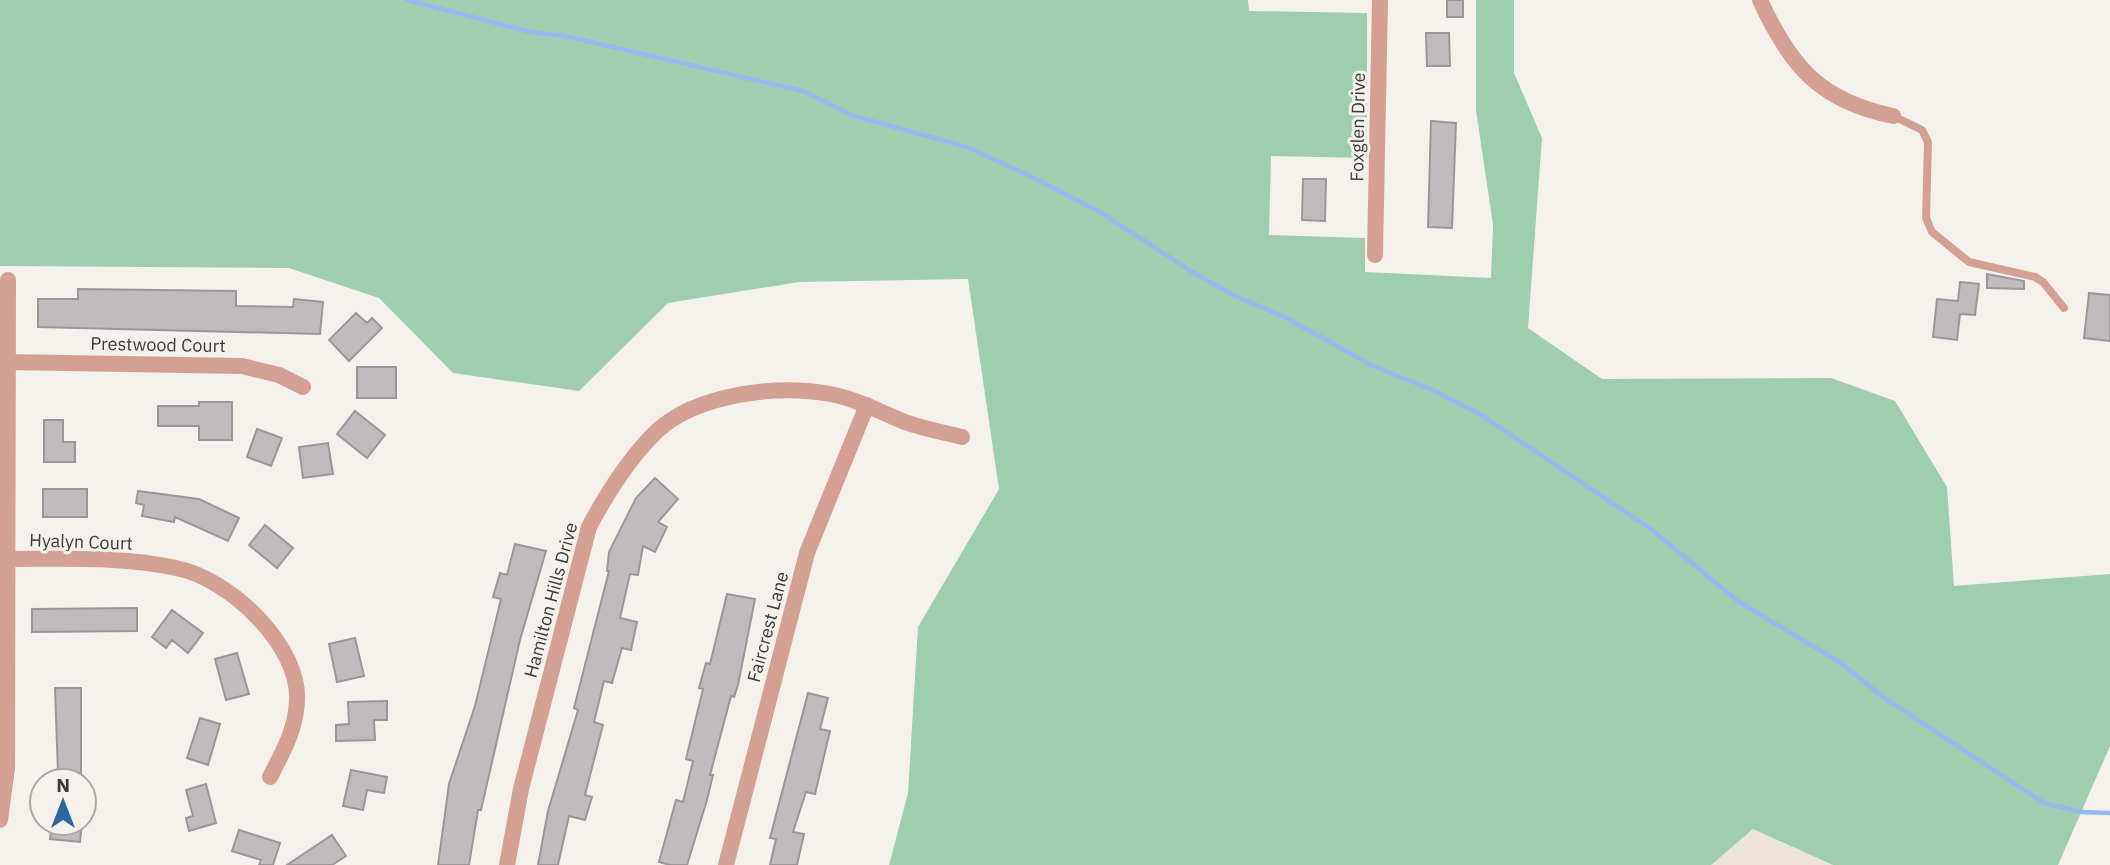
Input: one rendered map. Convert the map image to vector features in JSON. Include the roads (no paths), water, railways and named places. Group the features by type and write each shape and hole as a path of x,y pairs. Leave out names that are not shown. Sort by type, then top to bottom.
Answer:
{"street":[{"name":"Foxglen Drive","path":"1375,255 1380,0"},
{"path":"1760,0 1778,40 1810,77 1841,100 1863,110 1893,116"},
{"path":"0,820 7,768 8,280"},
{"name":"Prestwood Court","path":"7,362 243,366 279,375 303,387"},
{"name":"Hamilton Hills Drive","path":"507,865 521,789 589,527 621,474 658,430 697,408 753,391 793,390 831,394 867,405 926,429 962,437"},
{"name":"Faircrest Lane","path":"726,865 807,552 867,405"},
{"name":"Hyalyn Court","path":"6,559 105,558 179,568 210,580 241,603 270,631 291,665 297,700 291,735 270,777"}],"lane":[{"path":"1893,116 1922,130 1928,142 1930,175 1926,218 1932,232 1969,261 2035,277 2043,282 2064,308"}],"waterway":[{"path":"407,0 531,32 565,36 803,91 854,116 967,147 1032,177 1100,212 1194,273 1235,296 1285,317 1371,365 1435,391 1483,416 1652,530 1739,602 1841,663 1883,697 2044,803 2081,812 2110,813"}]}
